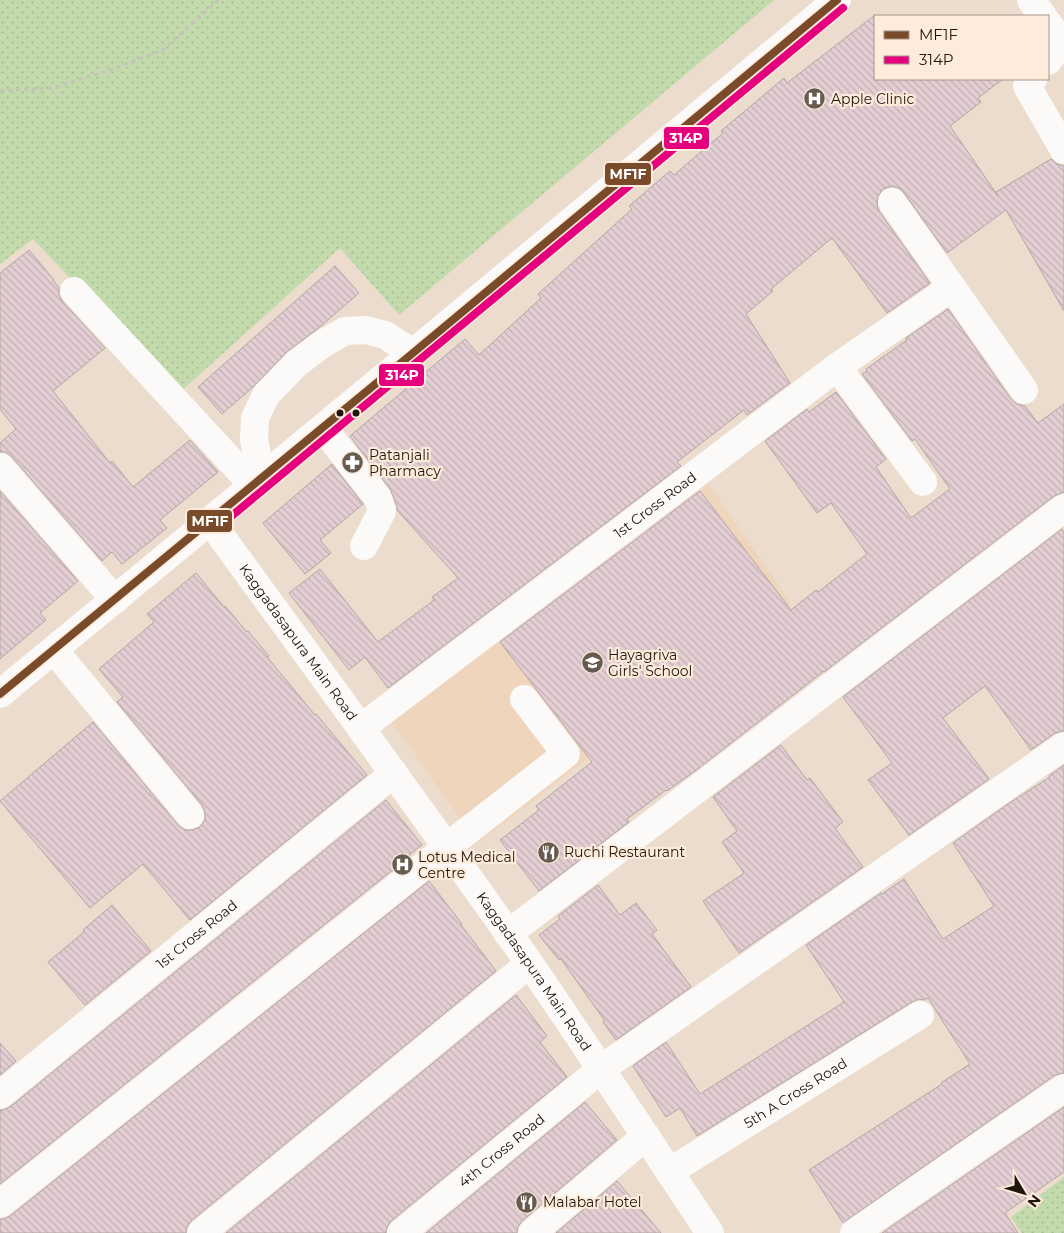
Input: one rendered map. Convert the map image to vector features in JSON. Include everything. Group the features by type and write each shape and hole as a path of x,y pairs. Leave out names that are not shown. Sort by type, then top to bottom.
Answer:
{"street":[{"path":"0,694 837,0"},
{"path":"1031,0 1042,15"},
{"path":"1049,24 1062,43 1049,60"},
{"path":"1032,80 1027,86 1064,150"},
{"path":"892,202 1024,390"},
{"name":"1st Cross Road","path":"361,728 837,367 952,287"},
{"path":"74,291 259,480"},
{"path":"259,480 254,439 255,418 266,395 297,363 324,343 345,331 366,330 385,335 413,353"},
{"path":"837,367 923,482"},
{"path":"323,428 378,498 382,511 364,546"},
{"path":"0,466 115,600"},
{"path":"508,934 1064,508"},
{"name":"Kaggadasapura Main Road","path":"210,521 394,773 530,964 710,1233"},
{"path":"54,650 190,814"},
{"path":"0,1204 566,754 524,699"},
{"name":"4th Cross Road","path":"401,1233 601,1069 1064,746"},
{"name":"1st Cross Road","path":"0,1095 394,773"},
{"path":"201,1233 530,964"},
{"name":"5th A Cross Road","path":"669,1172 920,1014"},
{"path":"854,1233 1064,1088"},
{"path":"532,1233 646,1136"}],"path":[{"path":"0,91 52,88 107,71 163,50 218,0"}],"shaded area":[{"name":"Hayagriva Girls' School","path":"709,484 791,604 477,843 392,722"}],"green space":[{"path":"0,0 774,0 399,315 340,248 179,393 33,239 0,264"},
{"path":"1064,1177 1064,1233 1022,1233 1011,1217"}],"building":[{"path":"874,16 874,80 1002,80 978,98 981,102 950,126 998,196 996,192 1051,159 1057,164 1064,166 1064,311 1006,210 947,253 899,188 891,186 883,189 878,196 877,204 879,211 930,283 887,313 832,238 771,289 773,291 746,314 790,383 747,415 744,410 677,462 681,466 388,688 365,657 349,670 289,593 320,569 378,642 434,600 432,597 458,578 397,510 390,489 350,436 465,339 479,355 541,298 538,294 632,209 629,206 670,171 674,175 723,133 721,131 784,78 787,83"},
{"path":"29,250 54,280 59,288 59,295 63,302 105,348 53,391 110,463 112,461 133,487 190,440 218,472 160,520 167,528 122,564 112,552 102,561 12,457 6,452 0,452 0,443 16,429 0,409 0,273"},
{"path":"335,266 359,293 321,326 288,351 253,387 222,414 198,387"},
{"path":"948,309 1011,399 1017,404 1025,406 1038,423 1064,404 1064,492 1054,496 695,771 627,819 629,822 539,891 500,840 539,810 536,806 592,762 500,642 700,491 791,610 816,590 818,592 867,554 831,503 817,513 765,441 807,409 809,412 836,392 886,459 876,467 911,518 950,489 915,439 912,441 862,374 867,371 866,369 907,340 906,338"},
{"path":"332,464 363,504 320,540 331,553 305,574 263,523"},
{"path":"0,491 78,581 40,613 46,620 0,659"},
{"path":"1062,529 1064,533 1064,731 1055,733 1031,750 985,686 943,718 989,779 909,835 868,780 892,763 843,697"},
{"path":"196,573 224,607 248,631 269,656 267,657 367,775 190,920 143,864 90,908 0,801 93,722 178,825 185,830 200,827 205,820 202,805 117,702 123,697 99,669 154,622 147,614"},
{"path":"781,745 807,780 810,778 843,822 835,828 863,867 739,953 703,901 744,873 722,842 737,831 713,797"},
{"path":"1064,765 1064,1073 1055,1075 843,1223 809,1170 970,1064 928,998 912,1002 697,1136 680,1108 666,1117 634,1065 666,1042 700,1094 844,1002 806,945 904,879 943,939 994,906 953,843 1050,777"},
{"path":"386,800 422,845 0,1184 0,1110 10,1107"},
{"path":"429,881 496,971 191,1221 186,1233 0,1233 0,1219 10,1216"},
{"path":"598,885 620,915 636,903 657,930 652,934 691,987 616,1040 603,1022 605,1021 561,959 559,960 539,935 560,919 558,916"},
{"path":"112,905 151,951 85,1005 48,962 84,932 83,930"},
{"path":"516,995 547,1036 540,1042 567,1077 391,1221 386,1233 226,1233"},
{"path":"0,1043 16,1061 0,1075"},
{"path":"585,1102 617,1140 522,1221 517,1233 426,1233"},
{"path":"1064,1107 1064,1172 1005,1213 1018,1233 882,1233"},
{"path":"617,1181 661,1233 556,1233"}],"transit line":[{"name":"MF1F","path":"0,694 837,0"},
{"name":"314P","path":"216,529 843,8"}],"place":[{"name":"Apple Clinic","path":"815,99"},
{"name":"Patanjali Pharmacy","path":"353,463"},
{"name":"Hayagriva Girls' School","path":"592,663"},
{"name":"Ruchi Restaurant","path":"548,852"},
{"name":"Lotus Medical Centre","path":"402,865"},
{"name":"Malabar Hotel","path":"527,1202"}]}
